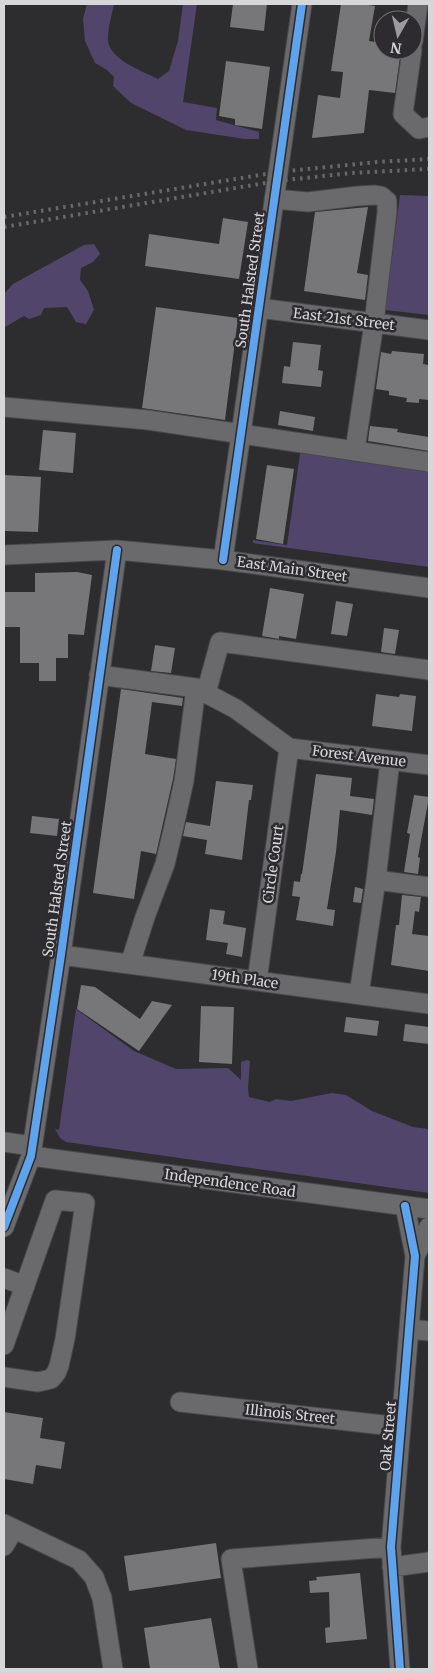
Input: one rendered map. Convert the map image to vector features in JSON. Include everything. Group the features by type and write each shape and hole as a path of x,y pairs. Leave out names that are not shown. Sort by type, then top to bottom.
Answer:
{"street":[{"name":"South Halsted Street","path":"223,560 302,4"},
{"path":"411,60 403,114 419,129 429,127"},
{"path":"274,199 308,202 375,195 382,196 387,201 374,323 355,450"},
{"name":"East 21st Street","path":"259,308 429,330"},
{"path":"4,407 148,420 429,462"},
{"name":"South Halsted Street","path":"4,1226 32,1151 61,955 116,550"},
{"name":"East Main Street","path":"4,555 116,550 223,560 429,588"},
{"path":"130,964 165,864 184,781 201,691 220,642 429,670"},
{"path":"99,675 201,691 236,709 289,748"},
{"name":"Forest Avenue","path":"289,748 429,764"},
{"name":"Circle Court","path":"257,980 289,748"},
{"path":"359,994 376,880 390,761"},
{"path":"376,880 429,887"},
{"name":"19th Place","path":"61,955 429,1004"},
{"name":"Independence Road","path":"4,1142 32,1151 429,1209"},
{"path":"4,1345 55,1200 85,1203 65,1339 56,1373 50,1379 38,1382 4,1378"},
{"name":"Oak Street","path":"400,1669 391,1547 416,1256 405,1206"},
{"name":"Oak Street","path":"416,1256 429,1227"},
{"path":"4,1278 25,1286"},
{"path":"409,1329 429,1331"},
{"name":"Illinois Street","path":"180,1402 401,1427"},
{"path":"4,1546 9,1527 79,1560 94,1577 102,1598 113,1669"},
{"path":"248,1669 231,1560 391,1547"},
{"path":"392,1567 429,1562"}],"shaded area":[{"path":"87,4 114,4 109,26 109,46 127,64 158,79 169,71 178,41 183,4 197,4 183,102 217,108 216,120 259,132 259,139 245,139 186,130 131,103 113,86 114,77 95,63 85,41 83,19"},
{"path":"400,195 429,196 429,315 385,310"},
{"path":"94,244 100,254 93,262 81,268 80,280 88,291 94,310 86,324 76,322 67,307 44,308 41,315 29,319 24,316 5,327 4,338 4,294 13,284 84,245"},
{"path":"301,447 429,467 429,567 253,543 253,540 287,545"},
{"path":"76,1009 134,1051 176,1069 228,1068 241,1080 241,1062 250,1061 249,1097 270,1102 276,1099 291,1101 332,1093 346,1095 372,1111 413,1127 429,1129 429,1193 66,1142 60,1138 55,1129 59,1130"}],"building":[{"path":"233,4 267,4 264,31 230,27"},
{"path":"341,4 375,6 369,41 373,42 373,60 400,60 395,93 369,90 364,133 312,138 318,95 340,98 343,72 331,71"},
{"path":"226,61 270,67 262,129 235,125 235,119 219,116"},
{"path":"368,207 357,273 368,275 365,300 304,291 315,212"},
{"path":"223,218 248,222 239,279 145,266 149,234 219,244"},
{"path":"156,307 238,318 225,420 142,408"},
{"path":"293,342 321,345 318,370 323,371 321,387 282,383 284,366 290,367"},
{"path":"392,351 424,354 423,364 429,365 429,400 419,399 419,403 406,402 407,398 389,395 389,391 376,389 381,352 391,354"},
{"path":"280,411 315,417 313,431 278,425"},
{"path":"370,426 398,429 397,432 429,437 429,451 368,441"},
{"path":"43,430 76,433 73,473 39,470"},
{"path":"267,465 294,469 283,544 256,539"},
{"path":"4,475 41,477 38,532 4,531"},
{"path":"77,572 92,575 84,635 68,634 68,658 56,658 56,681 39,681 39,663 20,663 20,627 4,627 4,592 35,592 35,573"},
{"path":"270,588 304,594 296,639 262,636"},
{"path":"336,601 353,604 347,636 331,634"},
{"path":"384,628 399,630 395,654 381,652"},
{"path":"155,645 175,648 171,673 151,671"},
{"path":"121,689 183,698 182,706 152,702 145,754 176,759 156,854 141,851 134,899 93,893"},
{"path":"376,694 399,697 400,694 416,696 412,731 372,726"},
{"path":"316,774 352,778 350,796 374,799 372,815 340,810 336,852 327,909 335,910 333,926 296,920 300,897 292,896 294,881 300,882 302,874"},
{"path":"216,781 253,785 251,800 249,800 242,860 205,854 207,840 183,836 186,822 210,826"},
{"path":"414,795 429,797 418,857 420,858 418,874 404,872 410,834 407,833"},
{"path":"32,816 59,819 57,836 30,833"},
{"path":"355,887 363,889 361,903 353,902"},
{"path":"402,895 421,897 419,912 415,911 412,934 429,936 429,971 391,965 396,925 399,925"},
{"path":"210,909 225,911 223,924 246,928 242,957 226,954 228,943 206,940"},
{"path":"81,985 95,987 140,1019 152,1001 172,1005 139,1051 77,1009"},
{"path":"201,1006 234,1007 232,1064 199,1062"},
{"path":"346,1017 379,1021 377,1036 344,1032"},
{"path":"405,1024 429,1027 429,1044 403,1041"},
{"path":"4,1412 43,1418 40,1438 65,1442 61,1469 36,1465 33,1484 4,1479"},
{"path":"216,1543 221,1578 129,1591 124,1556"},
{"path":"360,1573 367,1639 326,1643 325,1628 330,1627 329,1592 310,1593 309,1581 317,1580 316,1577"},
{"path":"211,1618 220,1669 150,1669 144,1628"}],"railway":[{"path":"4,217 278,172 429,159"},
{"path":"4,227 277,181 351,173 429,169"}],"cycle path":[{"path":"223,560 302,4"},
{"path":"4,1227 31,1156 117,550"},
{"path":"400,1669 391,1547 415,1256 405,1206"}]}
